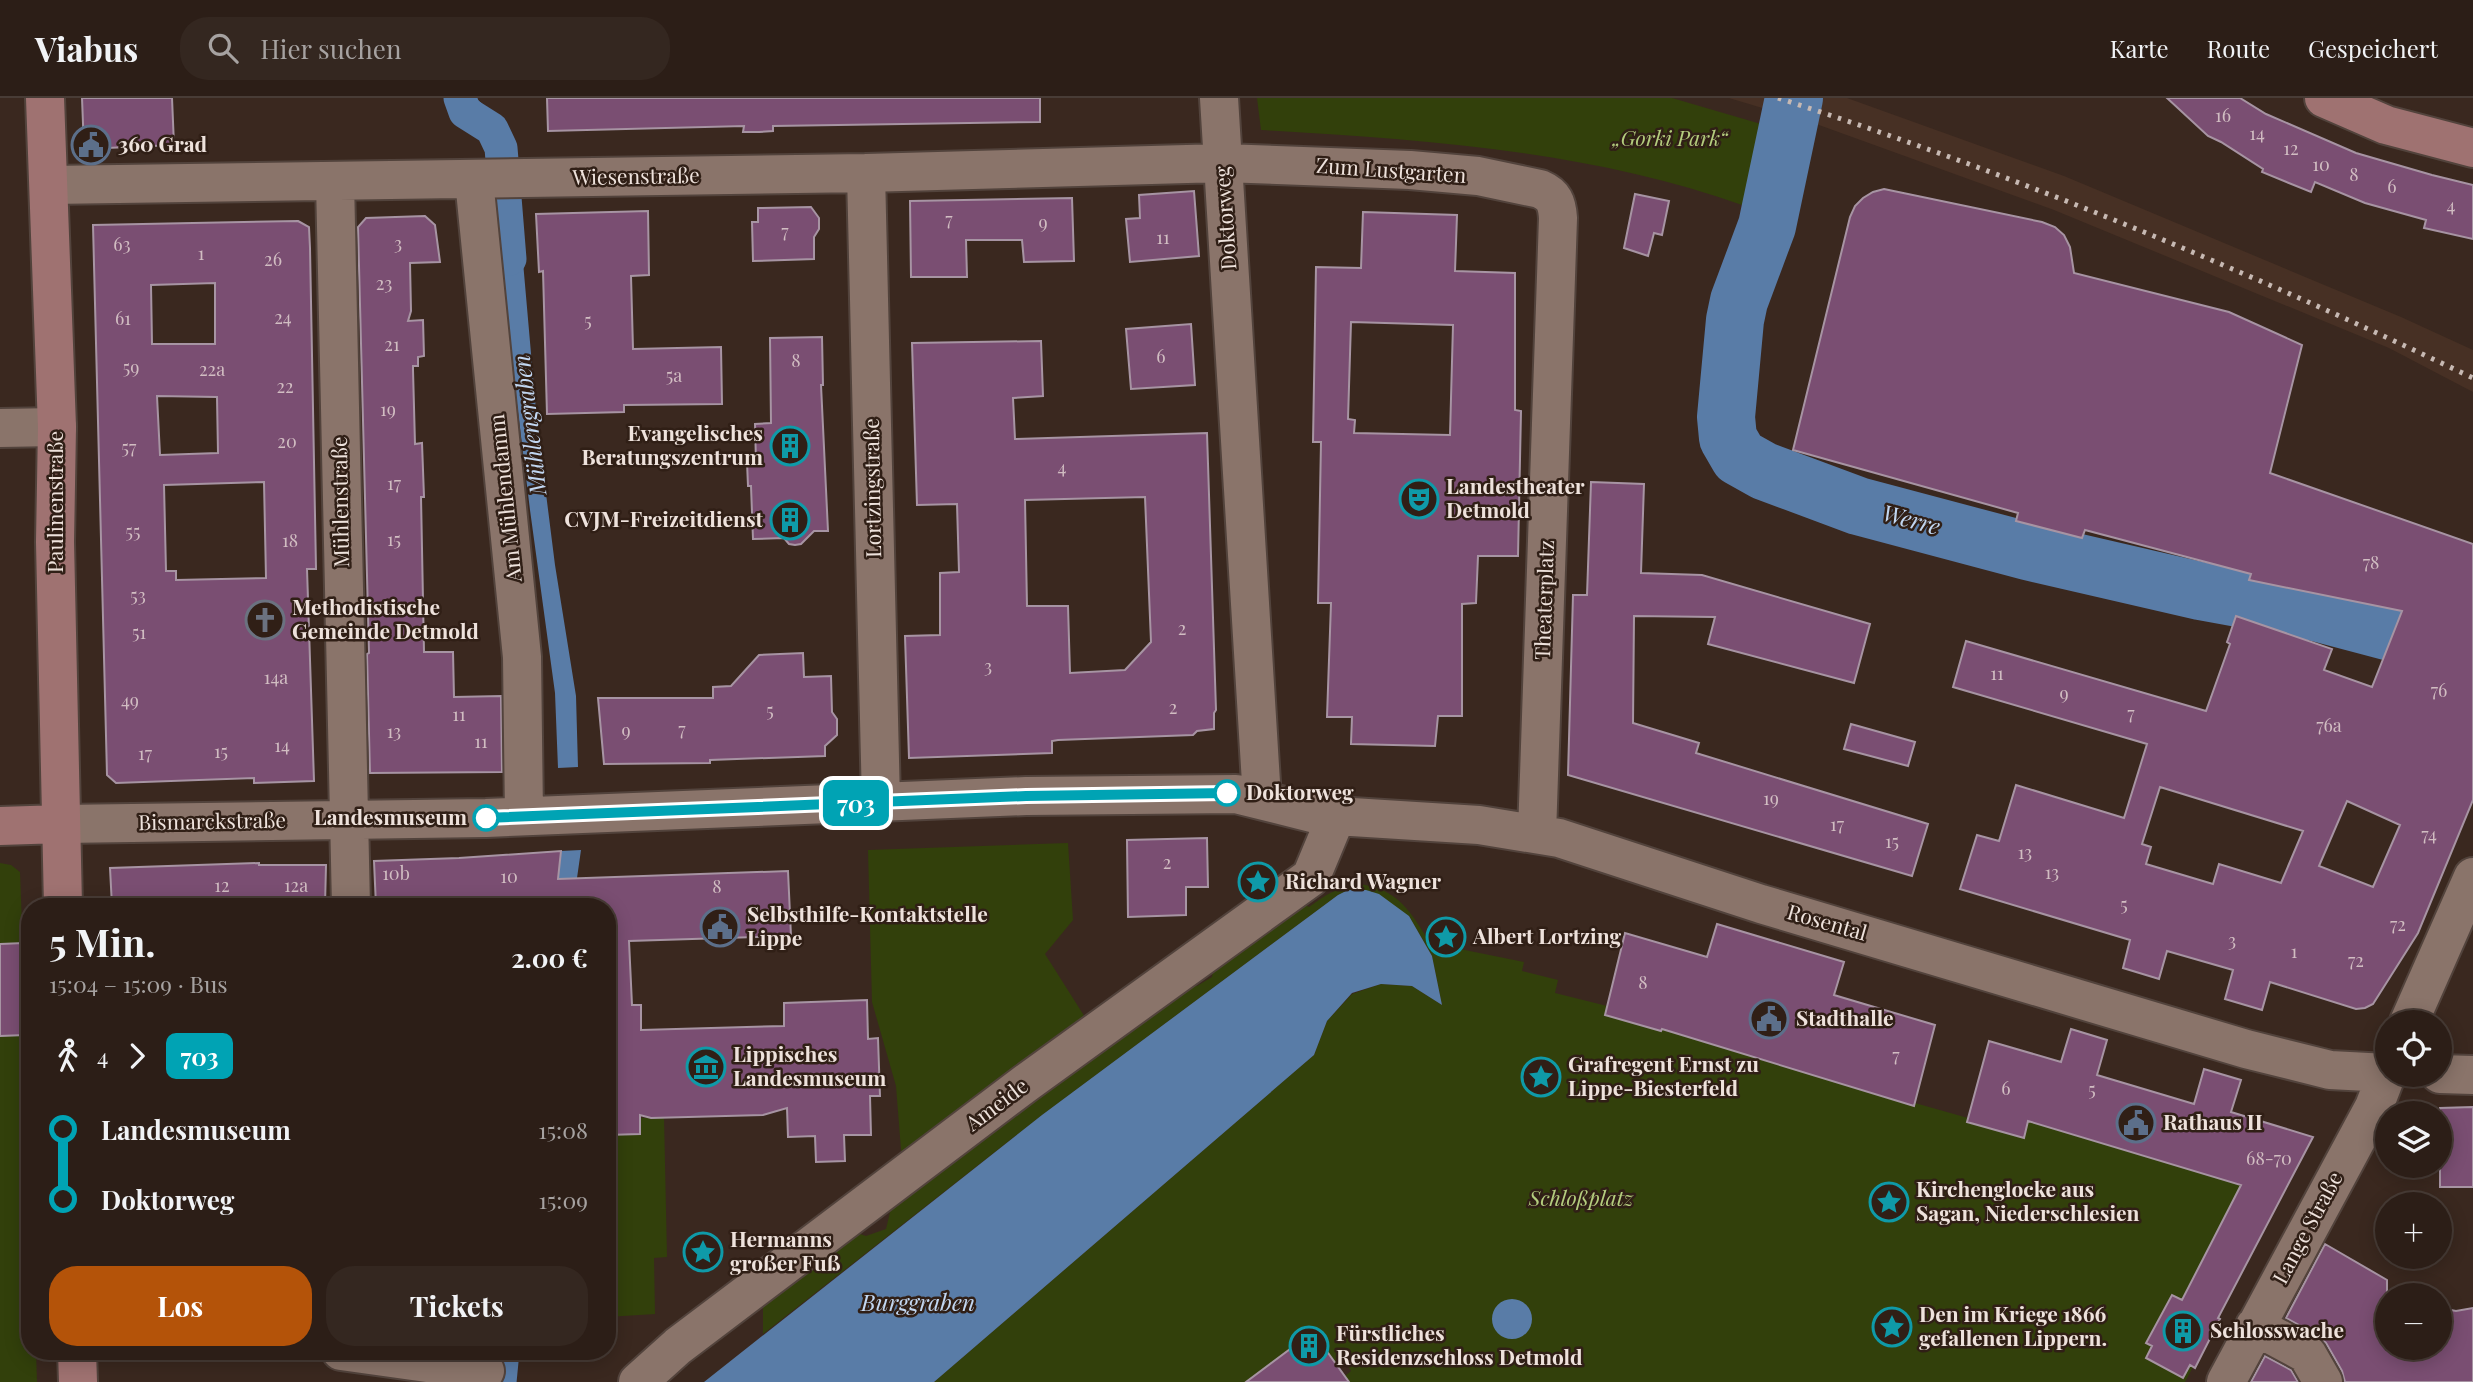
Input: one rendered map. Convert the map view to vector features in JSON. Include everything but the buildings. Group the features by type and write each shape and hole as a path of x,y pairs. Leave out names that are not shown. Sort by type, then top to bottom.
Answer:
{"main road":[{"name":"Paulinenstraße","path":"45,98 57,427 55,542 63,898"},
{"path":"2325,98 2386,125 2473,148"},
{"name":"Bismarckstraße","path":"0,826 61,824"},
{"path":"77,1360 78,1382"}],"street":[{"name":"Doktorweg","path":"1219,98 1262,799"},
{"name":"Wiesenstraße","path":"49,185 494,180 1223,163"},
{"name":"Zum Lustgarten","path":"1223,163 1410,170 1478,176 1540,189 1555,199"},
{"name":"Lortzingstraße","path":"866,173 881,802"},
{"name":"Am Mühlendamm","path":"494,180 522,657 524,816"},
{"name":"Mühlenstraße","path":"335,181 351,898"},
{"name":"Theaterplatz","path":"1537,834 1558,218 1555,199"},
{"path":"0,428 57,427"},
{"name":"Bismarckstraße","path":"61,824 524,816 1026,796 1208,793 1262,799"},
{"name":"Rosental","path":"1262,799 1320,815 1479,824 1579,843 1761,904 2246,1049 2330,1070 2375,1072"},
{"name":"Ameide","path":"638,1382 678,1346 1005,1098 1311,877 1336,817"},
{"path":"2414,1010 2473,877"},
{"path":"2452,1074 2473,1075"},
{"name":"Lange Straße","path":"2225,1382 2267,1332 2382,1087"},
{"path":"2267,1332 2307,1354 2323,1382"},
{"path":"410,1360 485,1371"}],"shaded area":[{"path":"1729,98 1847,98 2064,176 2401,317 2473,350 2473,392 2389,348 2054,210 1819,125"}],"green space":[{"name":"„Gorki Park“","path":"1257,98 1672,98 1761,124 1745,206 1686,187 1566,160 1384,138 1261,130"},
{"path":"1068,843 1073,920 1045,954 1095,1033 903,1175 896,1086 872,1002 868,850"},
{"path":"0,863 11,865 20,872 21,1360 36,1360 37,1382 0,1382"},
{"name":"Schloßplatz","path":"1360,884 1394,897 1410,912 1430,943 1524,962 1522,971 1558,980 1555,993 1607,1006 1605,1015 1661,1031 1662,1029 1913,1106 1915,1103 1968,1118 1968,1122 2023,1138 2028,1121 2241,1185 2182,1300 2171,1295 2147,1343 2152,1346 2146,1358 2183,1377 2190,1365 2193,1367 2185,1382 1350,1382 1345,1376 1351,1371 1344,1361 1337,1365 1313,1332 1246,1382 934,1382 1314,1055 1327,1021 1352,994 1381,984 1412,986 1442,1005 1432,956 1409,916 1348,890 1042,1115 763,1334 763,1306 854,1232 866,1236 886,1229 892,1204 1183,983 1197,986 1212,977 1214,961 1296,899 1309,907 1333,892"},
{"path":"664,1117 667,1257 654,1258 655,1314 616,1316 616,1135 640,1134 640,1118"}],"water":[{"path":"448,98 476,98 501,122 512,147 488,149 459,122"},
{"path":"494,216 519,216 537,422 555,565 576,696 578,767 558,768 555,693"},
{"path":"581,850 574,898 555,898 561,851"},
{"name":"Burggraben","path":"1348,890 1366,890 1379,894 1409,916 1432,956 1442,1005 1412,986 1381,984 1352,993 1327,1021 1314,1055 934,1382 704,1382 1042,1115"},
{"path":"1512,1299 1526,1305 1532,1319 1526,1333 1512,1339 1498,1333 1492,1319 1498,1305"}],"waterway":[{"name":"Mühlengraben","path":"460,98 465,112 492,129 501,148 510,259"},
{"name":"Werre","path":"1794,98 1767,226 1739,301 1735,320 1726,417 1728,438 1739,457 1764,471 1858,506 2027,551 2200,591 2315,612 2451,648"},
{"name":"Mühlengraben","path":"500,1382 502,1360"}],"railway":[{"path":"1778,98 1955,159 2130,226 2303,300 2473,378"}],"bus line":[{"name":"703","path":"486,818 596,811 1026,796 1227,793"}],"place":[{"name":"360 Grad","path":"91,145"},
{"name":"Evangelisches Beratungszentrum","path":"790,446"},
{"name":"Landestheater Detmold","path":"1419,499"},
{"name":"CVJM-Freizeitdienst","path":"790,520"},
{"name":"Methodistische Gemeinde Detmold","path":"265,620"},
{"name":"Doktorweg","path":"1227,793"},
{"name":"Landesmuseum","path":"486,818"},
{"name":"Richard Wagner","path":"1258,882"},
{"name":"Selbsthilfe-Kontaktstelle Lippe","path":"720,927"},
{"name":"Albert Lortzing","path":"1446,937"},
{"name":"Stadthalle","path":"1769,1019"},
{"name":"Lippisches Landesmuseum","path":"706,1067"},
{"name":"Grafregent Ernst zu Lippe-Biesterfeld","path":"1541,1077"},
{"name":"Rathaus II","path":"2136,1123"},
{"name":"Kirchenglocke aus Sagan, Niederschlesien","path":"1889,1202"},
{"name":"Hermanns großer Fuß","path":"703,1252"},
{"name":"Den im Kriege 1866 gefallenen Lippern.","path":"1892,1327"},
{"name":"Schlosswache","path":"2183,1331"},
{"name":"Fürstliches Residenzschloss Detmold","path":"1309,1346"}]}
